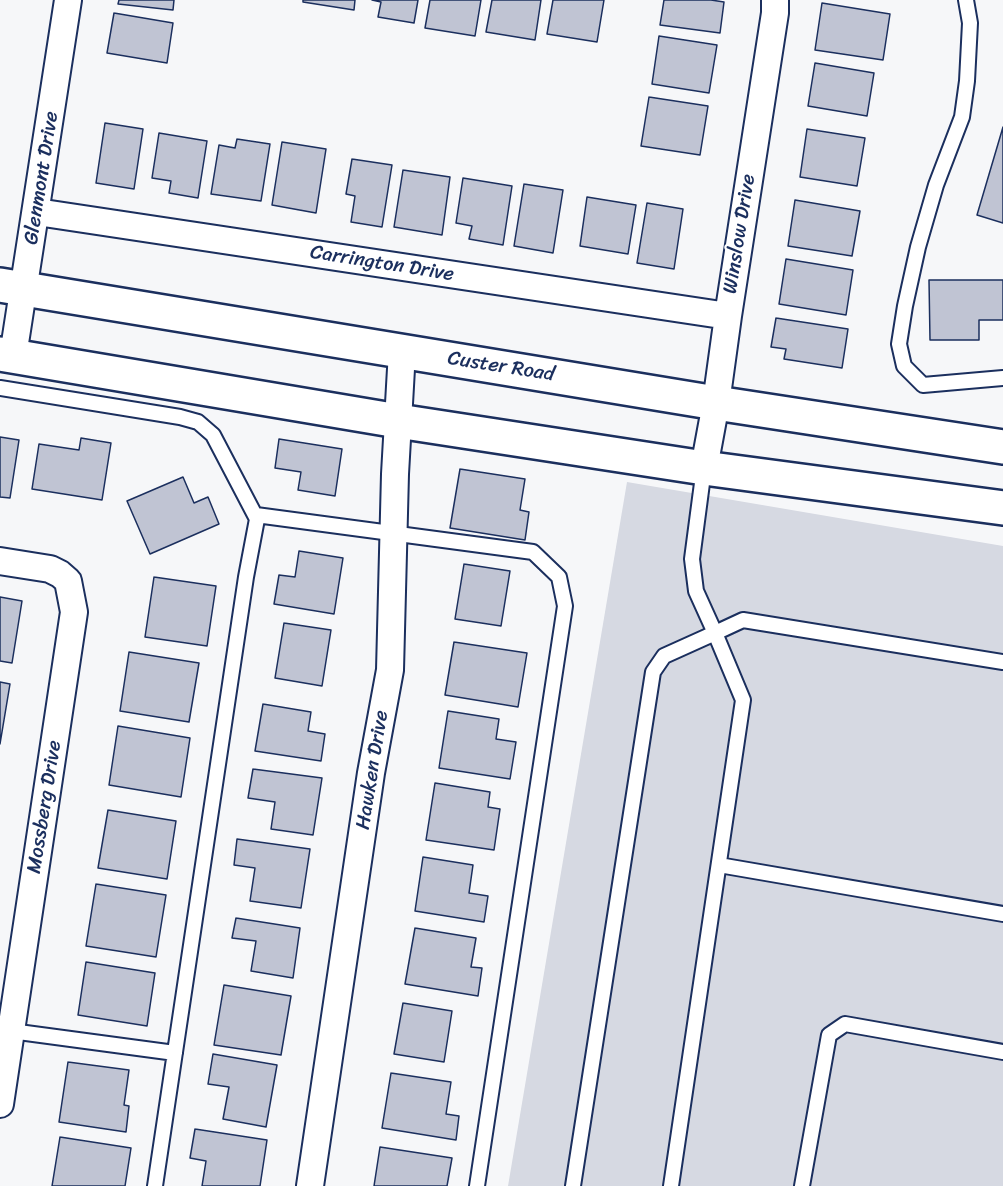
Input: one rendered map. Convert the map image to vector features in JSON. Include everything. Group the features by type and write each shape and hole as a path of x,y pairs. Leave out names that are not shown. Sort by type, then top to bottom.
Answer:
{"main road":[{"name":"Custer Road","path":"12,287 716,403 1003,447"},
{"path":"7,355 398,421 704,468 1003,508"}],"street":[{"name":"Glenmont Drive","path":"7,355 12,287 37,212 68,0"},
{"name":"Winslow Drive","path":"704,468 716,403 775,13 775,0"},
{"name":"Carrington Drive","path":"37,212 728,316"},
{"name":"Hawken Drive","path":"310,1186 371,773 390,670 393,534 402,351"},
{"name":"Mossberg Drive","path":"0,561 50,569 60,574 68,581 75,612 0,1104"}],"lane":[{"path":"966,0 970,23 967,81 962,117 936,185 918,247 899,344 904,366 923,385 1003,378"},
{"path":"0,388 180,417 198,422 213,435 257,519 246,577 155,1186"},
{"path":"671,1186 743,700 696,591 692,559 704,468"},
{"path":"256,515 533,552 559,577 565,606 477,1186"},
{"path":"573,1186 654,672 664,656 743,620 1003,662"},
{"path":"719,865 1003,915"},
{"path":"802,1186 829,1035 845,1024 1003,1052"},
{"path":"11,1031 175,1053"}],"shaded area":[{"path":"627,482 1003,546 1003,1186 508,1186"}],"building":[{"path":"119,0 174,0 173,10 118,4"},
{"path":"303,0 355,0 354,10 303,2"},
{"path":"372,0 418,0 414,23 378,17 381,2"},
{"path":"430,0 481,0 475,36 425,28"},
{"path":"492,0 541,0 535,40 486,32"},
{"path":"553,0 604,0 597,42 547,34"},
{"path":"664,0 724,2 720,33 660,25"},
{"path":"822,3 890,14 883,60 815,50"},
{"path":"114,13 173,23 167,63 107,53"},
{"path":"659,36 717,45 709,93 652,84"},
{"path":"815,63 874,73 867,116 808,106"},
{"path":"649,97 708,106 700,155 641,146"},
{"path":"105,123 143,129 134,189 96,183"},
{"path":"1003,127 1003,223 977,215"},
{"path":"807,129 865,138 857,186 800,177"},
{"path":"159,133 207,141 198,198 169,193 171,181 152,178"},
{"path":"237,139 270,144 261,201 211,194 219,145 235,148"},
{"path":"282,142 326,149 316,213 272,205"},
{"path":"352,159 392,165 382,227 351,222 355,196 346,194"},
{"path":"403,170 450,177 442,235 394,227"},
{"path":"463,178 512,186 503,245 469,239 472,226 456,223"},
{"path":"524,184 563,190 553,253 514,246"},
{"path":"587,197 636,205 628,254 580,246"},
{"path":"795,200 860,211 852,256 788,246"},
{"path":"647,203 683,209 674,269 637,263"},
{"path":"786,259 853,270 846,315 779,304"},
{"path":"929,280 1003,280 1003,320 979,320 979,340 930,340"},
{"path":"776,318 848,329 842,368 784,359 786,349 771,347"},
{"path":"0,437 19,440 10,498 0,497"},
{"path":"81,438 111,443 102,500 32,489 39,444 79,450"},
{"path":"279,439 342,449 335,496 298,490 301,472 275,468"},
{"path":"460,469 525,479 520,510 529,512 525,540 450,528"},
{"path":"183,477 194,503 208,497 219,524 150,554 127,501"},
{"path":"299,551 343,558 334,614 274,604 279,575 295,577"},
{"path":"464,564 510,571 501,626 455,619"},
{"path":"154,577 216,586 207,646 145,637"},
{"path":"0,597 22,601 12,663 0,661"},
{"path":"284,623 331,630 322,686 275,678"},
{"path":"454,642 527,653 518,707 445,695"},
{"path":"129,652 199,663 189,722 120,711"},
{"path":"0,682 10,684 0,744"},
{"path":"263,704 311,712 308,731 325,734 321,761 255,751"},
{"path":"448,711 499,719 496,739 516,742 510,779 439,768"},
{"path":"118,726 190,738 181,797 109,785"},
{"path":"253,769 322,778 313,835 271,829 275,802 248,798"},
{"path":"435,783 490,792 488,807 500,809 494,850 426,840"},
{"path":"108,810 176,821 167,879 98,868"},
{"path":"237,839 310,849 301,908 250,901 255,868 234,865"},
{"path":"423,857 473,865 469,893 488,896 484,922 415,911"},
{"path":"96,884 166,895 156,957 86,946"},
{"path":"236,918 300,928 293,978 251,971 256,941 232,938"},
{"path":"415,928 476,938 471,967 482,968 478,996 405,984"},
{"path":"86,962 155,973 147,1026 78,1015"},
{"path":"224,985 291,996 281,1055 214,1045"},
{"path":"403,1003 452,1011 444,1062 394,1054"},
{"path":"213,1054 277,1065 266,1127 223,1119 229,1087 208,1084"},
{"path":"68,1062 129,1070 124,1105 129,1106 126,1132 59,1122"},
{"path":"391,1073 451,1082 446,1114 459,1116 456,1140 382,1128"},
{"path":"195,1129 267,1140 260,1186 202,1186 206,1161 190,1158"},
{"path":"60,1137 131,1148 125,1186 52,1186"},
{"path":"380,1147 452,1158 447,1186 374,1186"}]}
